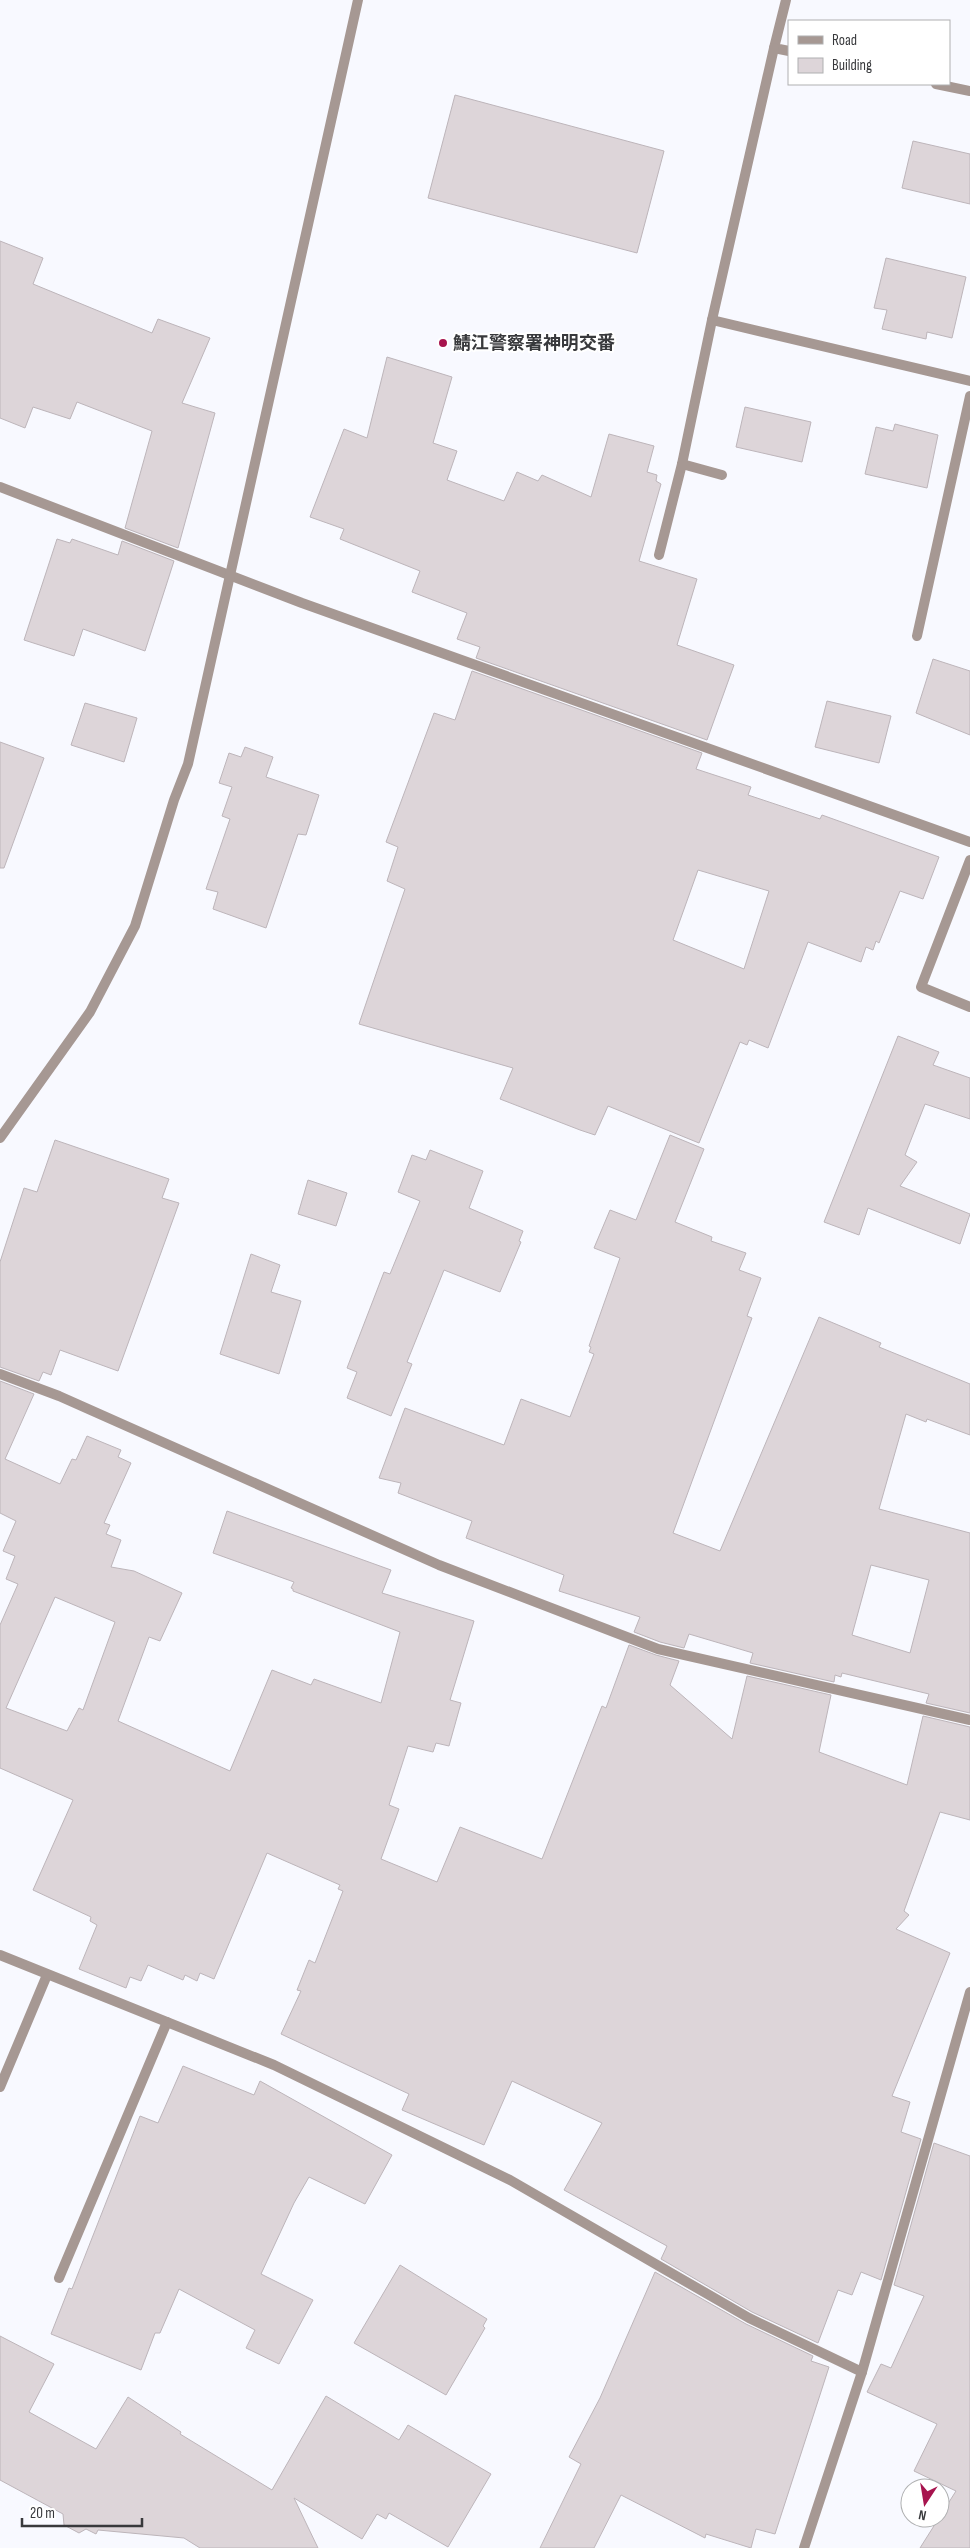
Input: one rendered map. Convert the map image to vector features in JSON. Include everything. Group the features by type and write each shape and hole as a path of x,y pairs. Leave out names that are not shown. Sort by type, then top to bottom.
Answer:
{"street":[{"path":"0,1138 90,1012 135,926 174,800 188,764 358,0"},
{"path":"659,555 682,464 712,320 786,0"},
{"path":"774,48 788,51"},
{"path":"941,85 970,91"},
{"path":"712,320 970,381"},
{"path":"918,636 970,396"},
{"path":"682,464 722,475"},
{"path":"0,488 230,576 970,842"},
{"path":"970,860 921,987 970,1007"},
{"path":"0,1374 60,1396 439,1565 658,1649 970,1720"},
{"path":"0,1956 274,2065 510,2180 749,2318 862,2372"},
{"path":"0,2087 47,1974"},
{"path":"804,2548 862,2372 970,1992"},
{"path":"59,2278 167,2022"}],"building":[{"path":"455,95 664,151 637,253 428,198"},
{"path":"913,141 970,154 970,204 902,188"},
{"path":"0,241 43,258 33,284 152,333 158,319 210,338 182,403 215,413 178,548 125,528 152,431 77,402 70,419 33,407 25,428 0,418"},
{"path":"886,258 966,277 952,338 927,332 926,339 882,329 887,310 874,308"},
{"path":"387,357 452,377 433,443 457,451 447,480 504,501 517,472 538,481 542,475 591,497 609,434 654,446 647,472 657,475 656,481 661,484 639,561 697,579 677,645 734,665 707,740 476,658 480,647 457,639 467,613 412,592 420,571 340,539 344,529 310,517 344,429 367,438"},
{"path":"745,407 811,422 802,462 736,447"},
{"path":"895,424 938,435 927,488 865,474 876,427 893,431"},
{"path":"57,539 70,543 72,539 118,555 122,541 174,561 145,651 83,629 74,656 24,640"},
{"path":"933,659 970,671 970,735 916,713"},
{"path":"472,671 702,753 696,769 751,787 748,795 820,819 822,815 939,857 923,899 900,891 879,943 876,941 873,950 866,947 861,962 808,942 768,1048 749,1040 747,1045 740,1042 699,1143 608,1106 595,1135 500,1099 513,1068 359,1024 405,889 387,881 398,847 386,842 434,713 455,720","holes":["698,870 769,891 744,969 673,940"]},
{"path":"827,701 891,716 879,763 815,747"},
{"path":"85,703 137,718 124,762 71,745"},
{"path":"0,742 44,758 4,868 0,868"},
{"path":"245,747 273,757 266,777 319,795 306,835 298,834 266,928 213,909 218,892 206,889 230,819 222,816 232,787 219,783 229,753 241,757"},
{"path":"898,1036 939,1052 933,1065 970,1078 970,1119 925,1104 905,1155 917,1162 900,1186 970,1214 960,1244 868,1208 859,1235 824,1222"},
{"path":"670,1135 704,1149 675,1222 712,1237 711,1241 746,1253 739,1270 761,1278 747,1316 752,1318 673,1533 720,1551 819,1317 881,1343 879,1347 970,1384 970,1435 927,1419 926,1422 906,1414 879,1509 970,1533 970,1713 926,1703 929,1694 842,1673 841,1677 835,1675 834,1682 750,1663 753,1653 689,1634 684,1648 660,1642 634,1632 640,1617 559,1591 564,1575 466,1538 472,1521 398,1493 401,1483 379,1478 405,1408 504,1445 521,1399 570,1417 594,1354 589,1352 591,1347 589,1346 620,1258 594,1248 610,1210 636,1220","holes":["871,1565 929,1580 910,1653 852,1635"]},
{"path":"55,1140 169,1179 162,1198 179,1203 118,1371 60,1350 51,1375 43,1372 39,1381 0,1367 0,1262 24,1188 37,1192"},
{"path":"430,1150 483,1171 469,1208 523,1231 519,1241 521,1242 500,1292 444,1270 407,1362 412,1364 391,1416 347,1398 357,1372 347,1368 384,1272 390,1274 420,1201 398,1192 412,1155 426,1160"},
{"path":"308,1180 347,1193 336,1226 298,1214"},
{"path":"251,1254 280,1265 271,1292 301,1301 279,1374 220,1354"},
{"path":"0,1381 34,1394 5,1459 60,1484 72,1459 76,1460 87,1436 121,1450 118,1457 131,1463 104,1523 110,1525 106,1534 121,1540 111,1567 134,1571 182,1593 160,1641 149,1637 118,1721 230,1771 272,1670 311,1685 314,1679 381,1703 400,1632 293,1591 291,1588 294,1582 213,1553 227,1511 391,1570 382,1593 474,1621 450,1700 461,1703 449,1746 436,1743 433,1752 408,1746 389,1805 399,1809 381,1859 437,1882 460,1827 542,1859 602,1706 606,1708 629,1645 679,1661 670,1685 732,1739 747,1676 831,1695 819,1752 907,1785 923,1716 970,1727 970,1820 940,1812 904,1911 909,1915 896,1929 950,1953 892,2096 910,2102 901,2132 921,2139 881,2280 861,2272 852,2295 838,2290 818,2343 752,2312 661,2259 667,2246 564,2190 602,2123 512,2081 484,2145 402,2110 409,2094 281,2034 301,1991 297,1990 309,1960 315,1963 343,1891 338,1889 340,1885 267,1853 214,1979 200,1973 197,1981 185,1975 183,1980 148,1965 141,1981 130,1977 126,1988 79,1969 97,1925 90,1921 91,1917 33,1890 73,1800 0,1768 0,1625 18,1584 6,1579 15,1556 3,1551 16,1521 0,1513","holes":["55,1597 115,1622 83,1710 79,1708 67,1731 6,1708"]},
{"path":"183,2066 254,2095 260,2081 392,2155 365,2204 309,2177 294,2203 261,2274 313,2300 279,2364 246,2348 255,2330 179,2289 160,2333 155,2333 141,2370 51,2334 69,2288 72,2289 140,2116 158,2123"},
{"path":"934,2143 970,2156 970,2548 920,2548 933,2528 950,2528 950,2500 956,2491 950,2488 950,2478 929,2478 914,2471 937,2424 867,2392 881,2364 891,2368 924,2296 894,2285"},
{"path":"400,2265 487,2319 483,2326 485,2328 446,2395 354,2343"},
{"path":"655,2272 746,2324 813,2356 811,2361 829,2367 775,2534 756,2529 751,2548 706,2534 705,2538 621,2495 594,2548 540,2548 581,2464 569,2457 600,2398"},
{"path":"0,2336 54,2364 29,2412 96,2449 128,2397 181,2432 180,2434 272,2490 326,2396 399,2440 408,2425 491,2474 448,2547 389,2513 386,2519 377,2514 362,2539 294,2498 318,2548 200,2548 184,2538 98,2530 96,2534 86,2529 79,2533 64,2525 63,2514 0,2480"}],"place":[{"name":"鯖江警察署神明交番","path":"443,343"}]}
